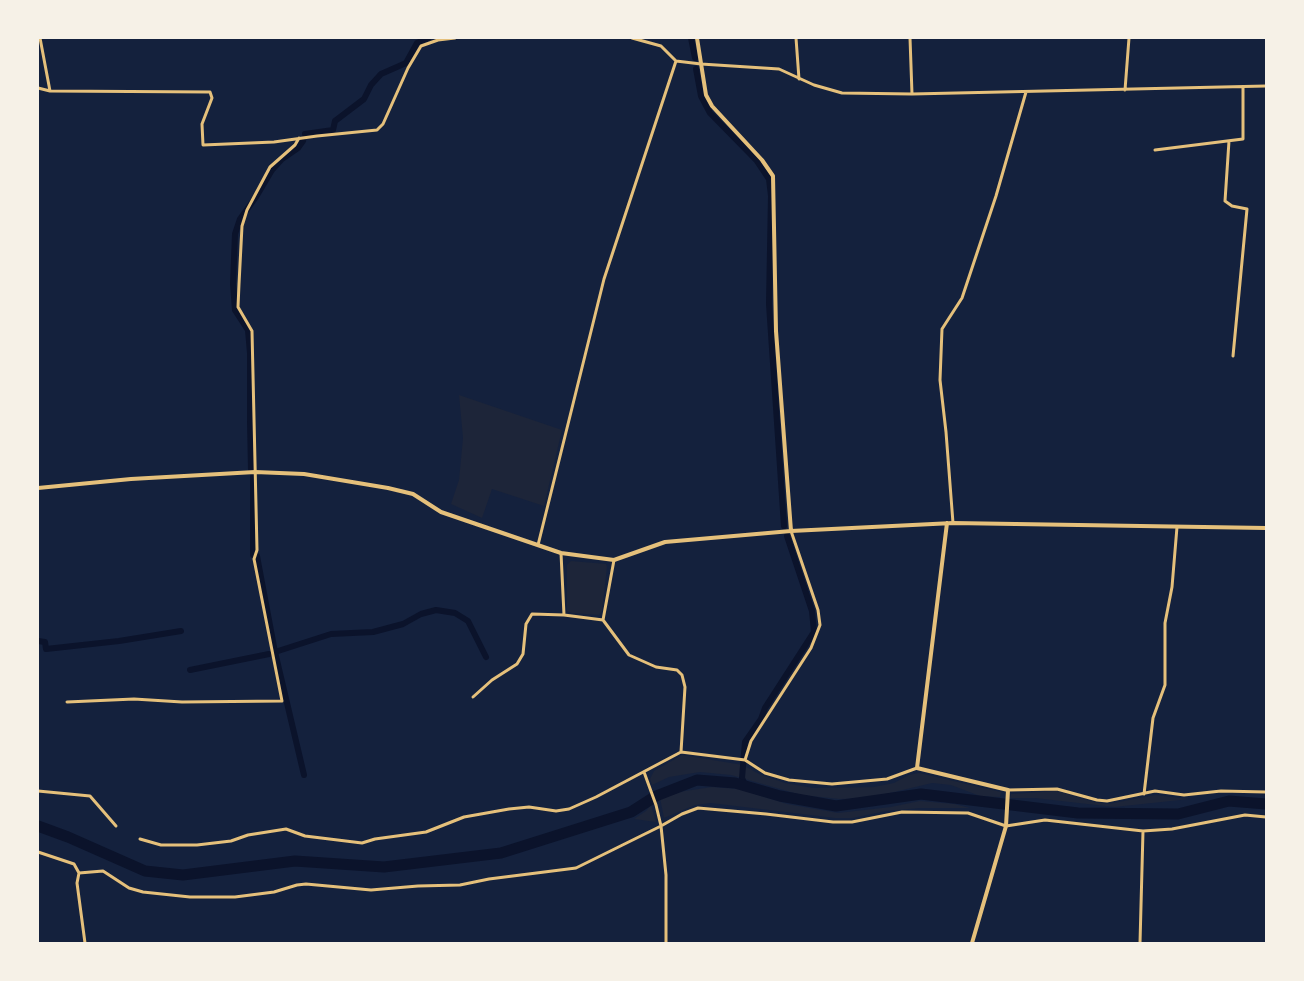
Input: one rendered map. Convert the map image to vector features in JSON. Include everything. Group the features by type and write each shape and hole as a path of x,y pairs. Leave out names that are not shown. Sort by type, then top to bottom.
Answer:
{"street":[{"path":"40,38 50,91"},
{"path":"38,88 50,91 210,92 212,98 202,124 203,145 274,142 377,130 383,124 408,68 421,46 438,40 455,38"},
{"path":"632,38 661,46 676,61 779,69 799,79 842,93 912,94 1266,86"},
{"path":"697,38 706,95 712,106 762,160 773,176 776,331 791,531 818,610 820,625 811,648 751,741 745,760"},
{"path":"796,38 799,79"},
{"path":"910,38 912,94"},
{"path":"1125,90 1129,38"},
{"path":"538,545 604,279 676,61"},
{"path":"1156,150 1229,142 1243,139 1243,87"},
{"path":"953,523 946,432 940,380 942,329 962,298 996,196 1026,92"},
{"path":"67,702 134,700 182,702 282,701 254,559 257,550 252,331 238,307 242,226 247,210 270,167 295,145 299,138"},
{"path":"1229,142 1224,201 1232,206 1247,209 1233,356"},
{"path":"38,488 131,479 255,472 290,473 329,477 413,494 441,512 561,553 614,560 665,542 791,531 947,523 1266,528"},
{"path":"917,768 947,523"},
{"path":"1144,794 1154,718 1165,685 1166,624 1172,587 1177,527"},
{"path":"561,553 564,614"},
{"path":"603,620 614,560"},
{"path":"474,696 492,680 517,664 523,654 526,624 532,614 564,614 603,620 629,655 656,666 677,670 682,675 686,686 681,752"},
{"path":"140,839 161,845 197,845 231,841 248,835 286,829 305,836 362,842 426,832 464,817 509,809 529,807 556,811 569,809 596,797 681,752 745,760 765,772 788,780 832,784 887,779 917,768 1008,790 1057,789 1097,800 1107,801 1155,791 1184,795 1221,791 1266,792"},
{"path":"644,772 656,805 661,826 666,875 666,943"},
{"path":"972,943 1006,826 1008,790"},
{"path":"38,791 90,796 116,826"},
{"path":"79,873 103,871 129,888 143,892 190,897 235,897 274,892 296,885 306,884 371,890 418,886 460,885 490,879 576,868 682,814 698,808 833,822 852,822 902,812 968,813 1006,826 1045,820 1143,831 1172,829 1245,815 1266,817"},
{"path":"1140,943 1143,831"},
{"path":"38,852 74,864 79,873 77,883 84,943"}],"shaded area":[{"path":"459,395 562,430 544,506 492,489 482,518 451,504 459,480 463,438"},
{"path":"571,561 606,564 607,567 602,611 599,615 572,613 567,611 567,565"},
{"path":"682,755 743,765 759,774 785,783 813,788 874,787 894,783 909,775 919,773 1001,792 1000,797 980,796 951,785 932,783 869,798 840,799 801,795 731,775 700,772 669,777 652,785 650,779 654,771"},
{"path":"712,787 739,789 787,804 838,813 891,807 920,801 954,804 970,808 920,808 886,811 852,818 835,818 711,803 695,805 664,818 660,798 685,791"},
{"path":"1057,791 1094,802 1108,804 1155,795 1190,799 1114,807 1035,798 1010,798 1011,794"},
{"path":"651,805 656,822 634,819 646,811"}],"waterway":[{"path":"305,134 333,130 335,121 364,99 371,85 381,74 406,63 417,43 428,38"},
{"path":"691,38 695,58"},
{"path":"696,69 701,96 710,113 757,161 769,179 771,196 769,304 784,526"},
{"path":"251,469 250,353 248,330 235,310 233,284 235,234 240,219 256,197 272,170 282,159 298,148 303,141"},
{"path":"253,477 253,555 257,556 275,652 304,775"},
{"path":"745,785 742,778 745,742 761,719 765,708 814,632 812,611 787,536"},
{"path":"275,652 331,634 373,632 403,624 421,614 436,610 455,613 468,621 486,657"},
{"path":"38,641 45,642 46,649 119,641 181,631"},
{"path":"190,670 269,654"},
{"path":"38,826 68,837 145,871 183,875 295,861 384,867 501,853 631,812 656,796 697,780 735,783 780,796 836,806 921,794 1078,813 1178,814 1229,801 1266,804"}]}
